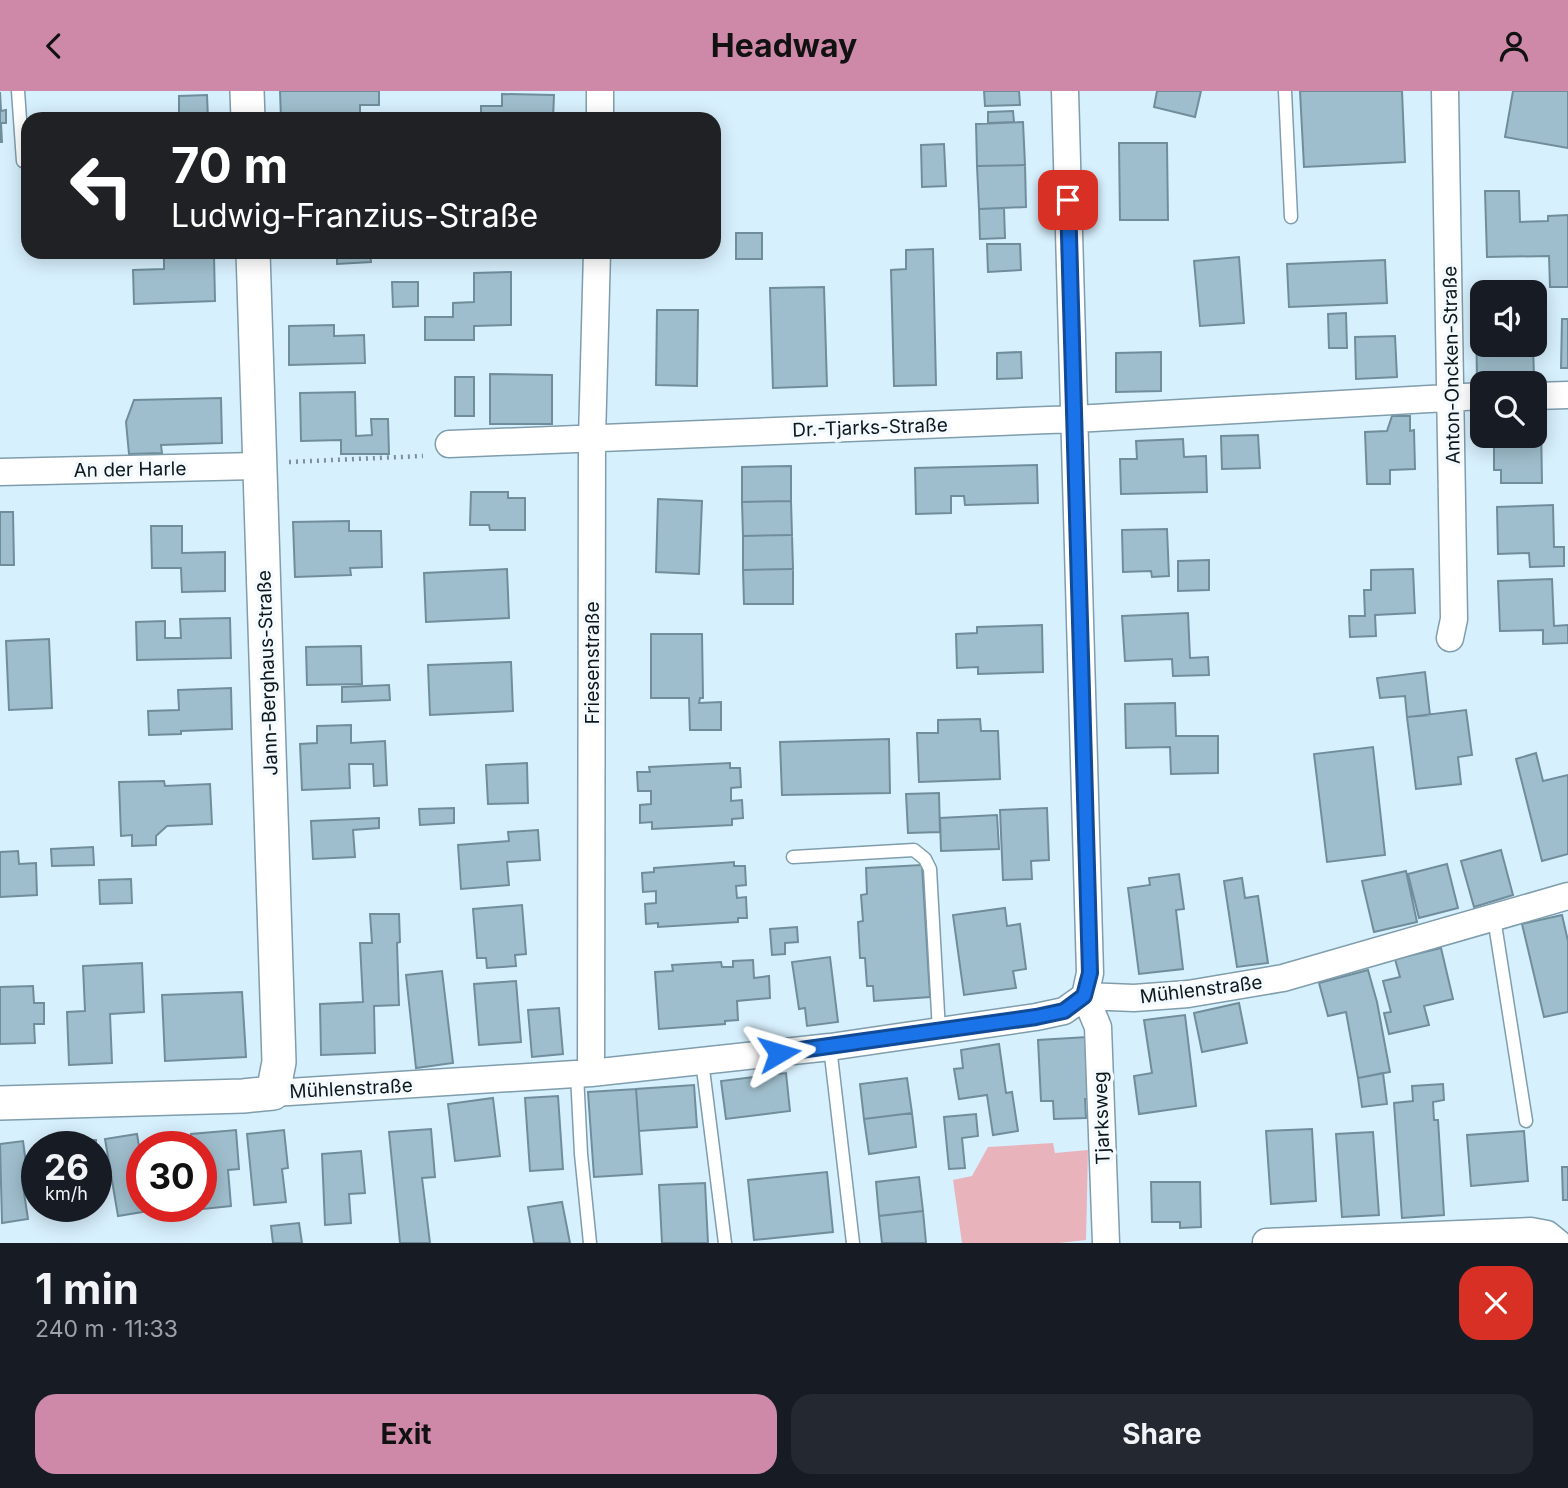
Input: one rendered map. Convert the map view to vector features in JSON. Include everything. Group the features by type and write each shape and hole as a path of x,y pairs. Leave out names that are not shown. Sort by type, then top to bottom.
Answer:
{"street":[{"path":"247,91 248,112"},
{"path":"600,91 600,112"},
{"path":"1065,91 1090,973 1084,996"},
{"name":"Anton-Oncken-Straße","path":"1445,91 1452,397 1454,619 1450,638"},
{"name":"Jann-Berghaus-Straße","path":"253,259 279,1062 273,1093"},
{"name":"Friesenstraße","path":"584,1074 597,259"},
{"path":"1547,396 1568,395"},
{"name":"Dr.-Tjarks-Straße","path":"449,444 1075,419 1470,396"},
{"name":"An der Harle","path":"0,472 260,464"},
{"name":"Mühlenstraße","path":"0,1103 243,1096 584,1074 830,1047 1064,1011 1084,996 1134,998 1188,994 1283,978 1568,896"},
{"name":"Tjarksweg","path":"1084,996 1098,1027 1106,1243"},
{"path":"1266,1242 1531,1231 1547,1234 1558,1243"}],"lane":[{"path":"18,91 21,133"},
{"path":"1285,91 1291,217"},
{"path":"793,857 914,850 925,859 930,869 939,1031"},
{"path":"1493,918 1526,1121"},
{"path":"830,1047 853,1243"},
{"path":"702,1061 725,1243"},
{"path":"584,1074 581,1154 590,1243"}],"path":[{"path":"260,464 426,456 449,444"}],"shaded area":[{"path":"1053,1143 1055,1153 1088,1150 1086,1240 1059,1243 962,1243 953,1180 972,1176 988,1147"}],"building":[{"path":"280,91 379,91 379,105 360,105 360,112 281,112"},
{"path":"984,91 1019,91 1020,105 985,106"},
{"path":"1157,91 1201,91 1195,117 1154,107"},
{"path":"1300,91 1402,91 1405,162 1304,167"},
{"path":"1513,91 1568,91 1568,148 1505,137"},
{"path":"0,92 1,111 6,110 6,123 1,123 2,142 0,142"},
{"path":"502,94 554,95 553,112 481,112 481,106 502,106"},
{"path":"207,95 208,112 179,112 179,96"},
{"path":"1013,111 1014,122 988,123 988,112"},
{"path":"1023,122 1025,165 977,166 976,124"},
{"path":"1119,143 1167,143 1168,220 1120,220"},
{"path":"944,144 946,186 922,187 921,145"},
{"path":"1025,165 1026,207 979,209 977,166"},
{"path":"1485,191 1519,191 1520,222 1548,221 1548,216 1568,215 1568,287 1550,287 1549,256 1487,257"},
{"path":"1004,208 1005,238 980,239 979,209"},
{"path":"736,233 762,233 762,259 736,259"},
{"path":"987,244 1020,244 1021,270 988,272"},
{"path":"933,249 936,385 894,386 891,270 906,269 906,250"},
{"path":"1239,257 1244,323 1200,326 1194,261"},
{"path":"164,259 214,259 215,301 134,304 133,270 164,269"},
{"path":"337,259 371,259 371,262 337,264"},
{"path":"1385,260 1387,303 1289,307 1287,264"},
{"path":"511,272 511,325 474,326 474,340 425,340 425,317 453,317 453,303 474,302 474,273"},
{"path":"392,282 418,282 418,306 393,307"},
{"path":"824,287 827,386 773,388 770,288"},
{"path":"657,310 698,310 697,386 656,385"},
{"path":"1346,313 1347,348 1329,348 1328,314"},
{"path":"1562,319 1568,319 1568,368 1561,368"},
{"path":"334,325 334,336 364,335 365,363 289,365 289,326"},
{"path":"1395,336 1397,377 1356,379 1355,337"},
{"path":"1021,352 1022,378 997,379 997,353"},
{"path":"1161,352 1161,391 1116,392 1116,353"},
{"path":"1477,357 1533,357 1534,371 1477,371"},
{"path":"490,374 552,375 552,424 490,424"},
{"path":"455,377 474,377 474,416 455,416"},
{"path":"355,392 356,436 372,435 371,419 388,419 389,454 341,454 341,440 301,441 300,393"},
{"path":"221,398 222,443 161,445 162,453 129,454 126,422 134,400"},
{"path":"1392,416 1410,416 1410,431 1414,430 1415,469 1390,470 1390,484 1367,484 1365,432 1387,431"},
{"path":"1258,435 1260,468 1222,469 1221,436"},
{"path":"1183,439 1184,457 1206,456 1207,492 1121,494 1120,459 1137,459 1136,441"},
{"path":"1494,448 1541,448 1542,483 1501,483 1501,470 1494,470"},
{"path":"1037,465 1038,503 965,505 964,496 951,496 951,513 916,514 915,468"},
{"path":"791,466 791,501 742,502 742,467"},
{"path":"471,492 508,492 508,498 525,498 525,530 490,530 489,525 470,525"},
{"path":"658,499 702,501 699,574 656,572"},
{"path":"791,501 792,535 743,536 742,502"},
{"path":"1553,505 1554,547 1564,547 1564,566 1530,567 1529,553 1498,554 1497,507"},
{"path":"0,512 13,512 14,565 0,565"},
{"path":"349,521 349,531 381,531 382,567 350,568 351,575 295,577 293,522"},
{"path":"151,526 182,526 182,553 225,552 225,591 182,592 181,568 152,568"},
{"path":"1167,529 1169,576 1152,577 1151,571 1123,572 1122,530"},
{"path":"792,535 793,569 743,570 743,536"},
{"path":"1209,560 1209,590 1178,591 1178,561"},
{"path":"507,569 509,618 426,622 424,573"},
{"path":"793,569 793,604 744,604 743,570"},
{"path":"1413,569 1415,613 1375,615 1376,636 1350,637 1349,616 1365,616 1364,590 1371,590 1371,570"},
{"path":"1552,579 1554,626 1568,625 1568,643 1543,644 1543,630 1500,631 1498,581"},
{"path":"1188,613 1190,658 1208,657 1209,675 1173,676 1172,659 1125,661 1122,616"},
{"path":"230,618 231,658 137,660 136,622 165,621 165,638 181,638 180,619"},
{"path":"1042,625 1043,672 978,674 978,667 957,668 956,634 977,633 977,627"},
{"path":"651,634 702,634 703,698 700,698 699,703 721,702 721,730 690,730 689,698 651,698"},
{"path":"49,639 52,708 9,710 6,641"},
{"path":"361,646 362,684 307,685 306,647"},
{"path":"511,662 513,711 430,715 428,665"},
{"path":"1425,672 1430,715 1407,717 1405,696 1380,698 1377,678"},
{"path":"389,685 390,700 342,702 342,687"},
{"path":"231,688 232,729 149,735 148,711 179,710 178,690"},
{"path":"1175,703 1176,736 1218,736 1218,773 1171,774 1170,747 1126,748 1125,704"},
{"path":"1466,710 1472,755 1458,757 1461,784 1416,789 1407,717"},
{"path":"980,719 981,731 998,731 1000,779 919,782 917,733 938,733 938,720"},
{"path":"351,725 351,743 385,741 387,785 374,786 373,764 349,764 350,788 302,790 300,744 317,743 317,726"},
{"path":"889,739 890,793 782,795 780,742"},
{"path":"1373,747 1385,855 1327,862 1314,754"},
{"path":"1536,753 1543,781 1568,775 1568,854 1542,861 1516,759"},
{"path":"527,763 528,803 488,804 486,765"},
{"path":"730,763 730,768 740,768 741,787 731,788 731,801 742,800 743,818 732,819 732,825 652,829 652,822 640,823 640,805 651,804 651,791 638,791 637,772 650,772 649,767"},
{"path":"164,781 165,786 210,784 212,824 167,826 156,836 156,845 132,846 132,835 121,836 119,782"},
{"path":"939,793 940,832 908,833 906,794"},
{"path":"454,808 454,823 420,825 419,809"},
{"path":"1047,808 1049,860 1031,861 1032,879 1003,880 1000,810"},
{"path":"997,815 999,849 941,851 940,818"},
{"path":"379,818 379,828 353,830 355,857 313,859 311,821"},
{"path":"538,830 540,860 507,862 509,885 461,889 458,845 509,841 508,832"},
{"path":"93,847 94,865 52,866 51,849"},
{"path":"1501,850 1513,895 1474,907 1461,861"},
{"path":"18,851 19,864 36,863 37,895 0,897 0,852"},
{"path":"734,862 734,866 745,866 746,885 736,886 737,898 746,897 747,918 738,918 738,922 658,927 658,923 646,924 645,904 656,903 656,891 643,892 642,873 654,872 654,868"},
{"path":"1447,864 1458,908 1419,918 1408,874"},
{"path":"922,865 930,997 874,1001 873,986 867,986 865,958 860,958 858,922 863,921 861,895 867,894 866,868"},
{"path":"1406,871 1417,922 1374,932 1362,881"},
{"path":"1179,874 1184,909 1176,910 1183,969 1139,974 1128,888 1150,885 1149,878"},
{"path":"1242,878 1245,898 1258,896 1268,963 1237,967 1224,881"},
{"path":"131,879 132,903 100,904 99,880"},
{"path":"522,905 526,954 515,955 516,966 487,968 486,958 477,958 473,909"},
{"path":"1005,908 1007,926 1020,924 1026,969 1013,971 1016,988 964,995 953,915"},
{"path":"370,914 399,914 399,1005 374,1006 375,1053 321,1055 320,1004 363,1002 360,943 372,943"},
{"path":"1562,915 1568,941 1568,1012 1544,1017 1522,924"},
{"path":"797,927 798,942 785,943 785,954 772,955 770,929"},
{"path":"1441,948 1453,999 1424,1006 1429,1025 1389,1034 1384,1013 1391,1012 1383,981 1400,977 1395,959"},
{"path":"830,957 838,1022 807,1026 805,1008 799,1009 792,962"},
{"path":"753,960 754,978 769,976 770,998 737,1001 738,1020 725,1021 725,1024 659,1029 655,972 673,971 672,965 721,962 722,967 733,967 733,961"},
{"path":"142,963 144,1012 110,1014 112,1063 69,1065 67,1012 85,1011 83,966"},
{"path":"1368,970 1390,1072 1358,1078 1346,1012 1328,1016 1319,983"},
{"path":"442,971 453,1063 416,1068 406,975"},
{"path":"516,981 521,1042 479,1045 474,984"},
{"path":"33,986 34,1003 44,1003 44,1024 34,1024 35,1043 0,1044 0,987"},
{"path":"242,992 246,1057 165,1061 162,995"},
{"path":"1239,1003 1247,1043 1202,1052 1194,1013"},
{"path":"559,1008 563,1054 532,1057 528,1010"},
{"path":"1185,1015 1196,1106 1139,1114 1134,1076 1152,1073 1144,1020"},
{"path":"1087,1037 1090,1099 1085,1099 1086,1118 1054,1119 1053,1101 1041,1101 1038,1040"},
{"path":"999,1044 1006,1093 1012,1092 1018,1131 993,1135 987,1095 959,1099 954,1069 963,1068 961,1050"},
{"path":"786,1073 790,1111 726,1119 721,1081"},
{"path":"1383,1073 1387,1104 1362,1107 1358,1078"},
{"path":"907,1078 912,1113 864,1119 860,1084"},
{"path":"1443,1084 1444,1100 1433,1102 1434,1120 1438,1120 1444,1215 1402,1218 1394,1103 1413,1101 1412,1086"},
{"path":"694,1085 697,1127 639,1131 636,1089"},
{"path":"636,1089 642,1174 594,1177 588,1092"},
{"path":"558,1096 563,1169 530,1171 525,1098"},
{"path":"493,1098 500,1156 455,1161 448,1104"},
{"path":"912,1113 916,1147 869,1154 864,1119"},
{"path":"976,1114 978,1136 962,1138 965,1168 949,1169 944,1117"},
{"path":"431,1129 435,1177 422,1178 430,1243 400,1243 389,1132"},
{"path":"1312,1129 1316,1201 1271,1204 1266,1131"},
{"path":"236,1130 239,1169 228,1170 231,1206 217,1208 217,1132"},
{"path":"284,1130 288,1168 282,1169 286,1202 254,1205 247,1134"},
{"path":"1524,1131 1528,1181 1471,1186 1467,1135"},
{"path":"1373,1132 1379,1215 1342,1217 1336,1134"},
{"path":"126,1136 126,1215 118,1216 112,1180 112,1138"},
{"path":"21,1141 21,1220 2,1223 0,1144"},
{"path":"361,1151 365,1193 349,1194 351,1223 325,1225 322,1154"},
{"path":"1562,1167 1568,1167 1568,1200 1563,1200"},
{"path":"827,1172 833,1232 754,1240 748,1180"},
{"path":"919,1177 923,1211 879,1216 876,1182"},
{"path":"1151,1182 1200,1182 1201,1227 1180,1228 1180,1222 1152,1222"},
{"path":"705,1183 708,1243 662,1243 659,1185"},
{"path":"562,1202 570,1243 534,1243 528,1207"},
{"path":"923,1211 926,1243 882,1243 879,1216"},
{"path":"299,1223 302,1243 273,1243 271,1226"}],"route":[{"path":"779,1053 1036,1017 1064,1011 1084,996 1090,973 1068,200"}]}
